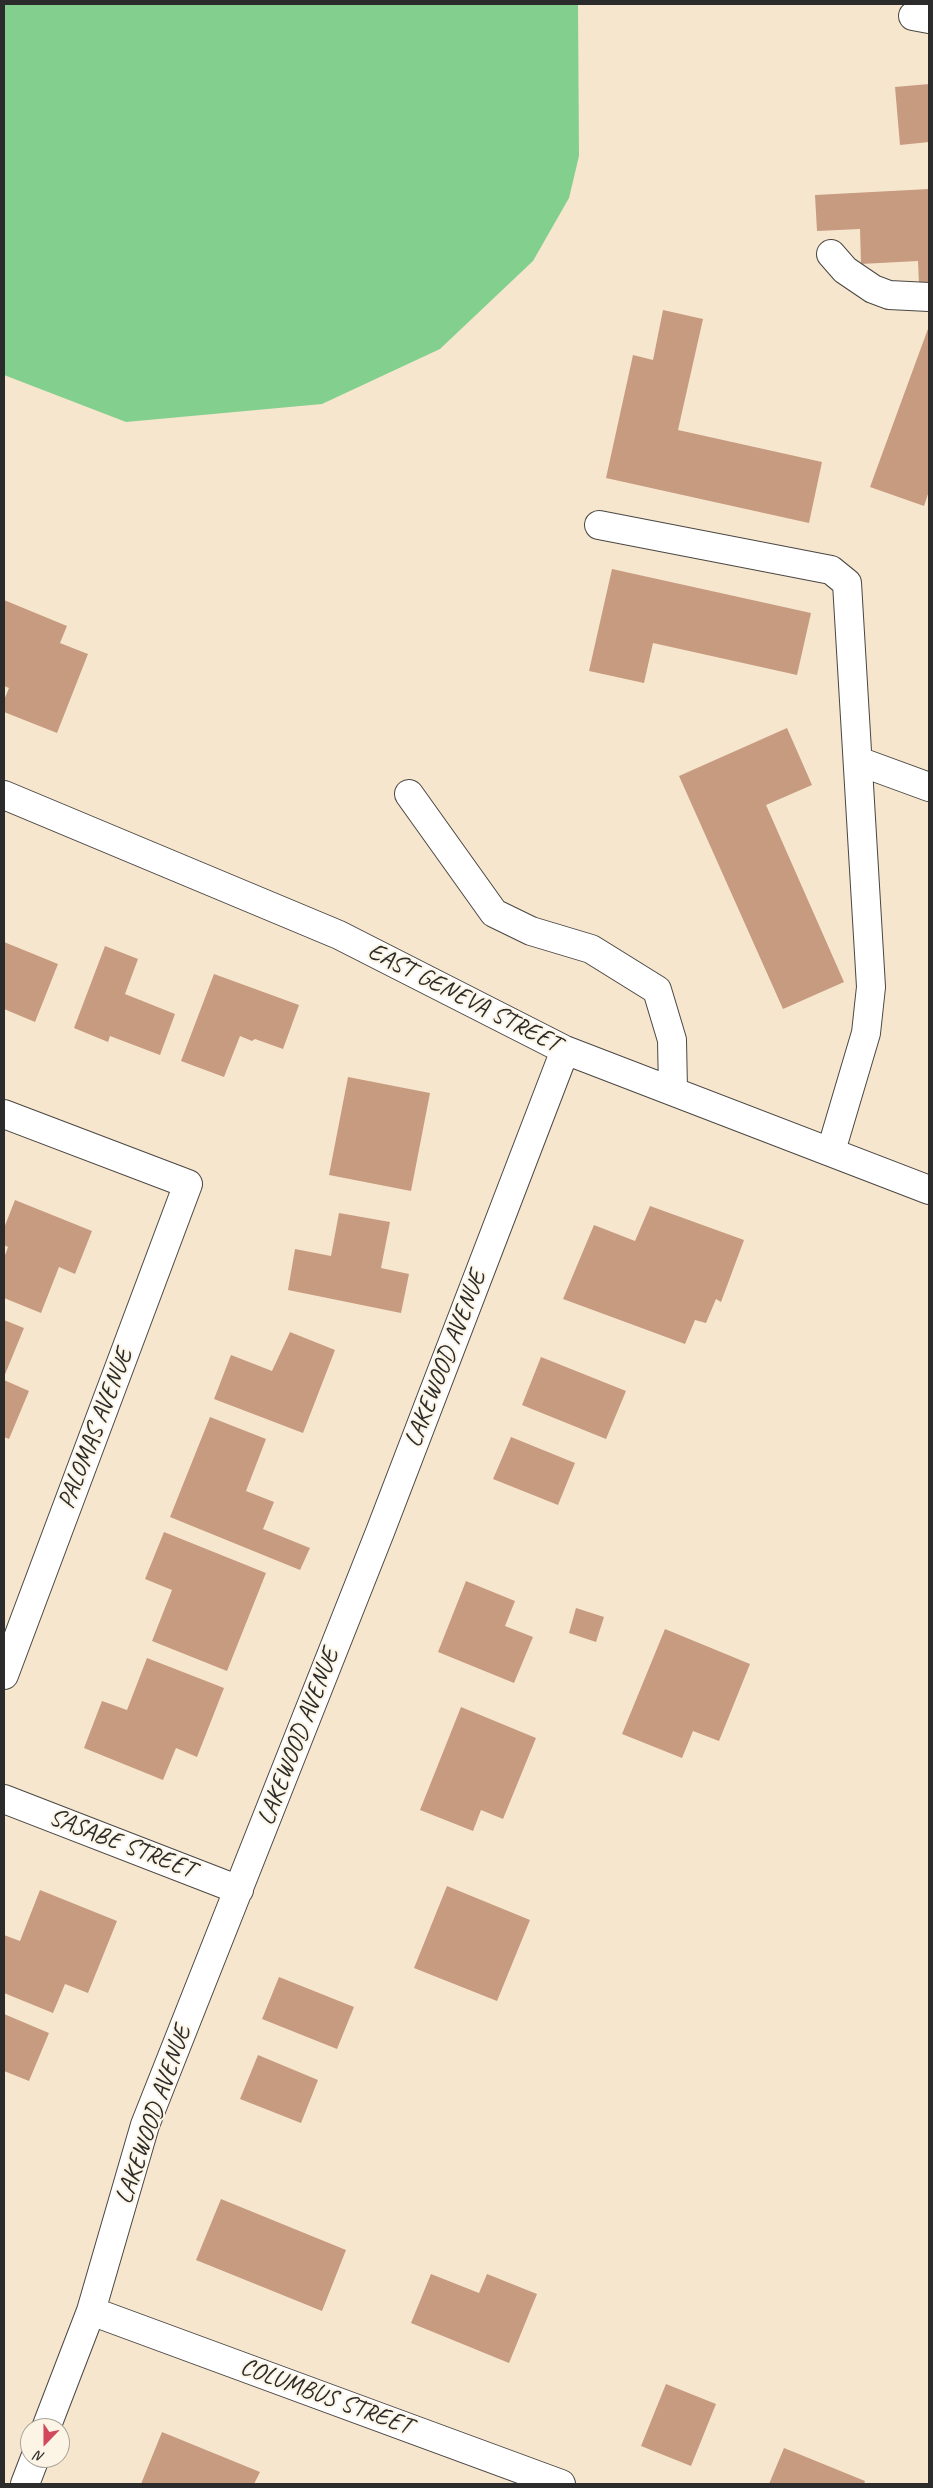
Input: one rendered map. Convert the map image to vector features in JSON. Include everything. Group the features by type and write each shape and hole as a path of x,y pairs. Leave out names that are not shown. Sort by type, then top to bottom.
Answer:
{"street":[{"path":"831,254 845,270 873,289 889,295 929,297"},
{"path":"599,526 831,570 848,583 871,988 866,1033 831,1151"},
{"path":"858,761 929,787"},
{"path":"409,794 494,913 531,931 591,949 657,990 672,1040 674,1090"},
{"name":"EAST GENEVA STREET","path":"4,795 339,935 565,1050 674,1090 929,1190"},
{"name":"LAKEWOOD AVENUE","path":"50,2418 90,2311 145,2125 376,1542 565,1050"},
{"name":"PALOMAS AVENUE","path":"4,1114 188,1184 4,1675"},
{"name":"SASABE STREET","path":"4,1798 239,1890"},
{"name":"COLUMBUS STREET","path":"90,2311 561,2484"},
{"path":"25,2484 31,2468"}],"green space":[{"path":"4,4 578,4 579,156 569,198 533,261 440,349 322,404 126,422 4,375"}],"building":[{"path":"929,84 929,142 900,145 895,87"},
{"path":"929,189 929,284 919,285 918,261 861,264 860,229 817,231 815,195"},
{"path":"663,310 703,319 678,430 822,462 809,523 606,478 633,355 653,360"},
{"path":"929,326 929,491 924,506 870,487"},
{"path":"612,569 811,613 797,675 653,643 644,683 589,671"},
{"path":"4,600 67,626 60,643 88,654 57,733 4,712 4,700 9,688 4,686"},
{"path":"787,728 812,785 766,805 844,982 783,1009 679,776"},
{"path":"4,942 58,964 35,1022 4,1009"},
{"path":"105,946 138,959 125,994 175,1014 160,1055 110,1036 108,1042 74,1028"},
{"path":"214,974 299,1005 283,1049 240,1036 224,1077 181,1061"},
{"path":"348,1077 430,1093 411,1191 329,1175"},
{"path":"15,1200 92,1231 75,1274 59,1267 41,1313 4,1298 4,1258 8,1247 4,1245 4,1228"},
{"path":"650,1206 744,1240 721,1302 716,1299 706,1323 695,1320 685,1344 563,1299 594,1225 635,1241"},
{"path":"339,1213 390,1222 381,1268 409,1274 401,1313 288,1290 295,1249 331,1256"},
{"path":"4,1320 24,1328 4,1377"},
{"path":"290,1332 335,1350 303,1433 214,1399 231,1355 272,1371"},
{"path":"541,1357 626,1391 606,1439 522,1405"},
{"path":"4,1380 29,1391 9,1439 4,1437"},
{"path":"210,1417 266,1439 246,1491 274,1502 263,1529 310,1548 300,1570 170,1517"},
{"path":"511,1437 575,1463 558,1505 493,1479"},
{"path":"164,1532 266,1573 227,1671 152,1641 172,1590 145,1579"},
{"path":"466,1581 515,1601 505,1626 533,1637 514,1683 438,1652"},
{"path":"576,1608 604,1617 596,1642 569,1633"},
{"path":"665,1629 750,1664 719,1741 693,1731 682,1758 622,1734"},
{"path":"147,1658 224,1688 197,1757 176,1748 163,1780 84,1748 102,1701 127,1710"},
{"path":"461,1707 536,1738 503,1819 481,1810 473,1831 420,1810"},
{"path":"447,1886 530,1920 497,2001 414,1968"},
{"path":"40,1890 117,1921 88,1993 65,1984 53,2013 4,1993 4,1935 20,1941"},
{"path":"279,1977 354,2007 337,2049 262,2019"},
{"path":"4,2014 49,2033 29,2081 4,2071"},
{"path":"258,2055 318,2080 301,2123 240,2099"},
{"path":"221,2199 346,2250 322,2311 196,2260"},
{"path":"431,2274 479,2293 487,2274 537,2294 509,2363 411,2323"},
{"path":"666,2384 716,2404 691,2466 641,2446"},
{"path":"162,2432 260,2472 254,2484 141,2484"},
{"path":"784,2448 865,2481 864,2484 769,2484"}]}
